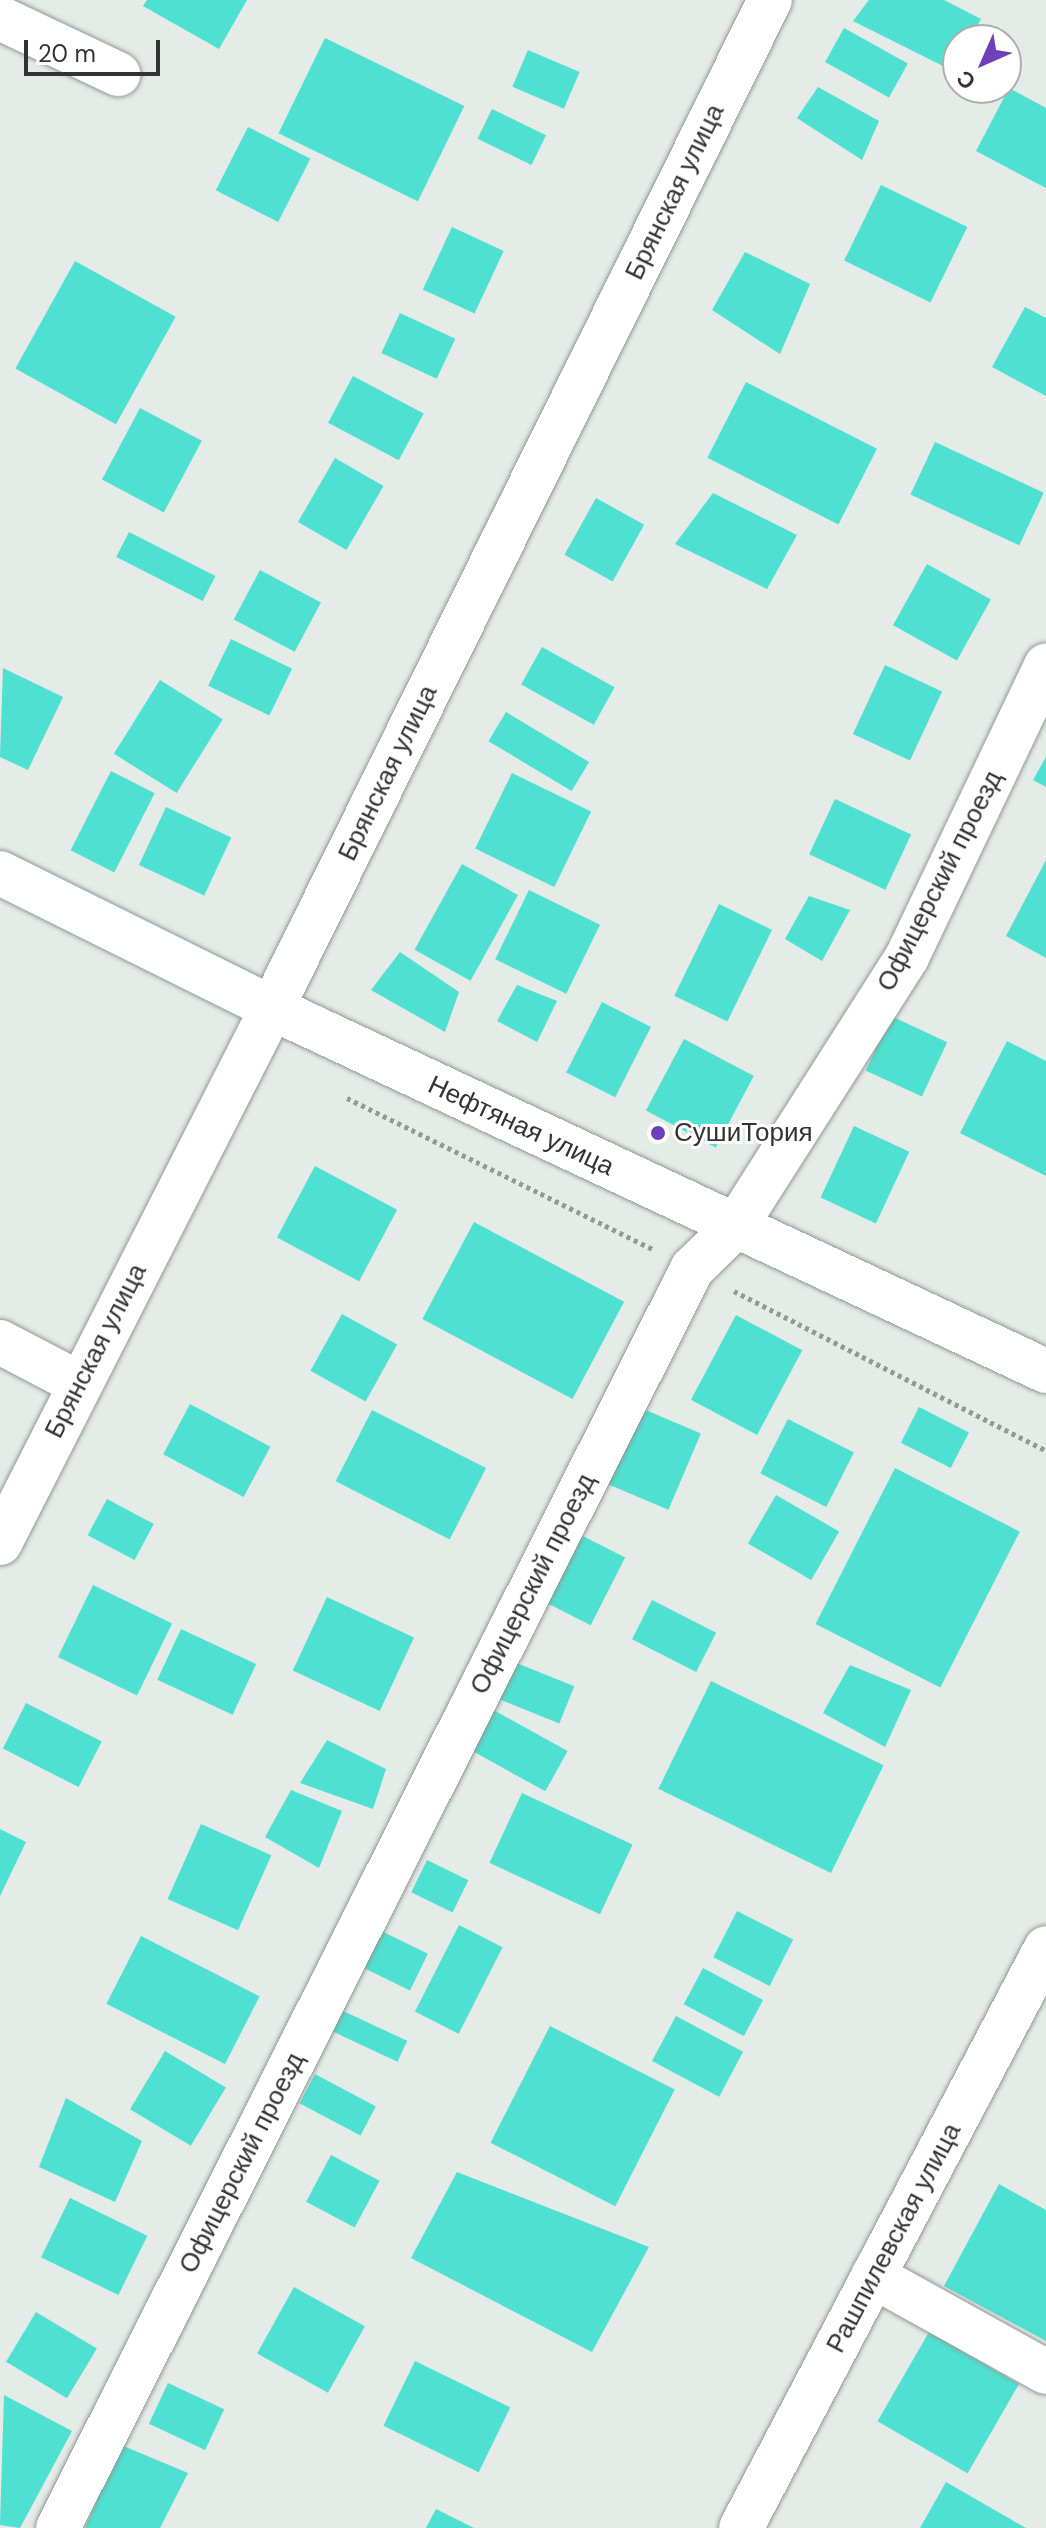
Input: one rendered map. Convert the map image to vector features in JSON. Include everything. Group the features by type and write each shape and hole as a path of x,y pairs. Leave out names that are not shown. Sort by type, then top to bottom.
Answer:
{"street":[{"name":"Брянская улица","path":"0,1543 272,1008 770,0"},
{"path":"0,18 118,74"},
{"name":"Офицерский проезд","path":"58,2528 692,1269 735,1227 907,957 1046,665"},
{"name":"Нефтяная улица","path":"0,873 272,1008 1046,1371"},
{"path":"0,1342 80,1384"},
{"name":"Рашпилевская улица","path":"741,2528 873,2276 1030,2018 1046,1948"},
{"path":"873,2276 1046,2372"}],"path":[{"path":"336,1092 692,1269 1046,1451"}],"building":[{"path":"147,0 247,0 219,49 143,6"},
{"path":"869,0 944,0 981,19 978,24 942,24 942,66 853,21"},
{"path":"844,28 908,63 889,98 825,62"},
{"path":"325,38 464,106 418,201 279,133"},
{"path":"528,50 580,72 564,109 512,87"},
{"path":"818,87 879,121 862,160 797,118"},
{"path":"1022,95 1046,108 1046,188 976,151 1001,104 1022,104"},
{"path":"492,109 546,135 531,165 478,139"},
{"path":"248,127 310,159 278,222 216,190"},
{"path":"881,185 967,227 930,303 844,260"},
{"path":"452,227 504,251 474,314 423,290"},
{"path":"745,252 810,284 780,354 712,310"},
{"path":"75,261 176,317 116,424 15,369"},
{"path":"1025,307 1046,318 1046,396 992,367"},
{"path":"400,313 455,339 437,379 381,353"},
{"path":"353,376 424,414 399,460 328,423"},
{"path":"746,382 877,449 838,524 707,458"},
{"path":"140,408 202,441 164,512 102,480"},
{"path":"935,442 1044,493 1019,545 910,495"},
{"path":"335,458 383,486 346,550 298,522"},
{"path":"713,493 797,535 767,589 675,544"},
{"path":"596,498 644,525 613,582 564,555"},
{"path":"129,532 215,576 203,601 116,557"},
{"path":"927,564 991,599 957,661 893,625"},
{"path":"260,570 321,602 295,652 234,619"},
{"path":"231,639 292,669 269,716 208,686"},
{"path":"542,647 615,687 594,725 521,685"},
{"path":"885,665 942,692 910,761 853,734"},
{"path":"3,668 63,697 28,770 0,757"},
{"path":"160,680 223,719 177,793 114,754"},
{"path":"506,712 589,762 572,791 488,741"},
{"path":"1046,757 1046,787 1033,780"},
{"path":"111,771 155,793 114,873 71,850"},
{"path":"512,773 591,812 554,887 475,848"},
{"path":"835,799 911,834 885,890 809,854"},
{"path":"166,807 231,837 204,895 139,865"},
{"path":"1046,860 1046,958 1006,936"},
{"path":"462,864 518,895 470,981 414,950"},
{"path":"529,890 600,925 566,994 495,959"},
{"path":"809,896 850,910 822,961 785,939"},
{"path":"719,904 772,930 727,1022 674,996"},
{"path":"400,952 459,992 445,1032 371,990"},
{"path":"517,985 557,1001 537,1042 497,1021"},
{"path":"602,1002 651,1027 615,1097 566,1072"},
{"path":"891,1016 947,1042 922,1097 866,1070"},
{"path":"684,1039 754,1076 716,1148 646,1111"},
{"path":"1007,1041 1046,1061 1046,1176 960,1133"},
{"path":"854,1126 909,1152 876,1223 821,1198"},
{"path":"315,1166 397,1210 359,1281 277,1238"},
{"path":"474,1222 624,1302 572,1399 422,1319"},
{"path":"342,1314 397,1345 366,1401 310,1371"},
{"path":"736,1315 802,1350 757,1435 691,1400"},
{"path":"190,1404 270,1447 244,1497 163,1454"},
{"path":"919,1407 969,1432 951,1468 901,1443"},
{"path":"641,1408 701,1433 668,1510 609,1484"},
{"path":"372,1410 486,1468 450,1539 336,1481"},
{"path":"788,1419 854,1453 826,1507 760,1473"},
{"path":"895,1468 1020,1532 940,1687 816,1624"},
{"path":"776,1495 839,1532 811,1580 748,1543"},
{"path":"107,1499 154,1524 135,1560 88,1535"},
{"path":"577,1533 625,1558 591,1625 542,1601"},
{"path":"93,1585 172,1624 137,1695 58,1657"},
{"path":"327,1597 414,1638 380,1711 293,1670"},
{"path":"652,1600 716,1633 696,1672 632,1639"},
{"path":"181,1629 256,1664 233,1715 157,1680"},
{"path":"514,1662 574,1686 559,1723 499,1699"},
{"path":"850,1665 911,1690 885,1747 823,1713"},
{"path":"711,1681 884,1765 831,1873 658,1789"},
{"path":"26,1703 102,1742 79,1787 3,1748"},
{"path":"488,1707 568,1751 545,1791 466,1747"},
{"path":"327,1740 386,1769 373,1809 300,1783"},
{"path":"291,1790 342,1811 319,1868 265,1837"},
{"path":"522,1793 633,1845 600,1914 489,1863"},
{"path":"201,1824 271,1855 238,1930 168,1899"},
{"path":"0,1829 26,1842 0,1896"},
{"path":"427,1860 468,1880 453,1913 411,1892"},
{"path":"737,1911 793,1940 770,1986 713,1957"},
{"path":"365,1923 428,1954 410,1991 347,1960"},
{"path":"459,1925 503,1947 459,2034 415,2011"},
{"path":"141,1936 260,1996 225,2064 106,2004"},
{"path":"703,1968 763,2000 744,2036 684,2004"},
{"path":"341,2010 407,2041 397,2062 331,2031"},
{"path":"676,2016 743,2052 719,2097 652,2061"},
{"path":"550,2026 675,2090 615,2206 491,2143"},
{"path":"165,2051 226,2088 191,2146 130,2109"},
{"path":"315,2074 376,2106 360,2136 300,2103"},
{"path":"66,2098 142,2141 115,2202 39,2167"},
{"path":"331,2155 380,2181 355,2228 306,2202"},
{"path":"457,2172 649,2247 592,2352 411,2258"},
{"path":"999,2184 1046,2210 1046,2341 944,2286"},
{"path":"70,2198 147,2236 118,2295 41,2257"},
{"path":"294,2287 365,2326 328,2393 257,2353"},
{"path":"36,2312 97,2349 67,2398 6,2362"},
{"path":"929,2332 1019,2384 968,2473 878,2421"},
{"path":"415,2361 510,2407 479,2472 383,2426"},
{"path":"168,2383 224,2409 205,2450 149,2424"},
{"path":"4,2395 72,2431 20,2528 0,2525"},
{"path":"121,2445 188,2473 160,2528 85,2528"},
{"path":"946,2482 1026,2528 920,2528"},
{"path":"436,2509 474,2528 426,2528"}],"place":[{"name":"СушиТория","path":"658,1133"}]}
